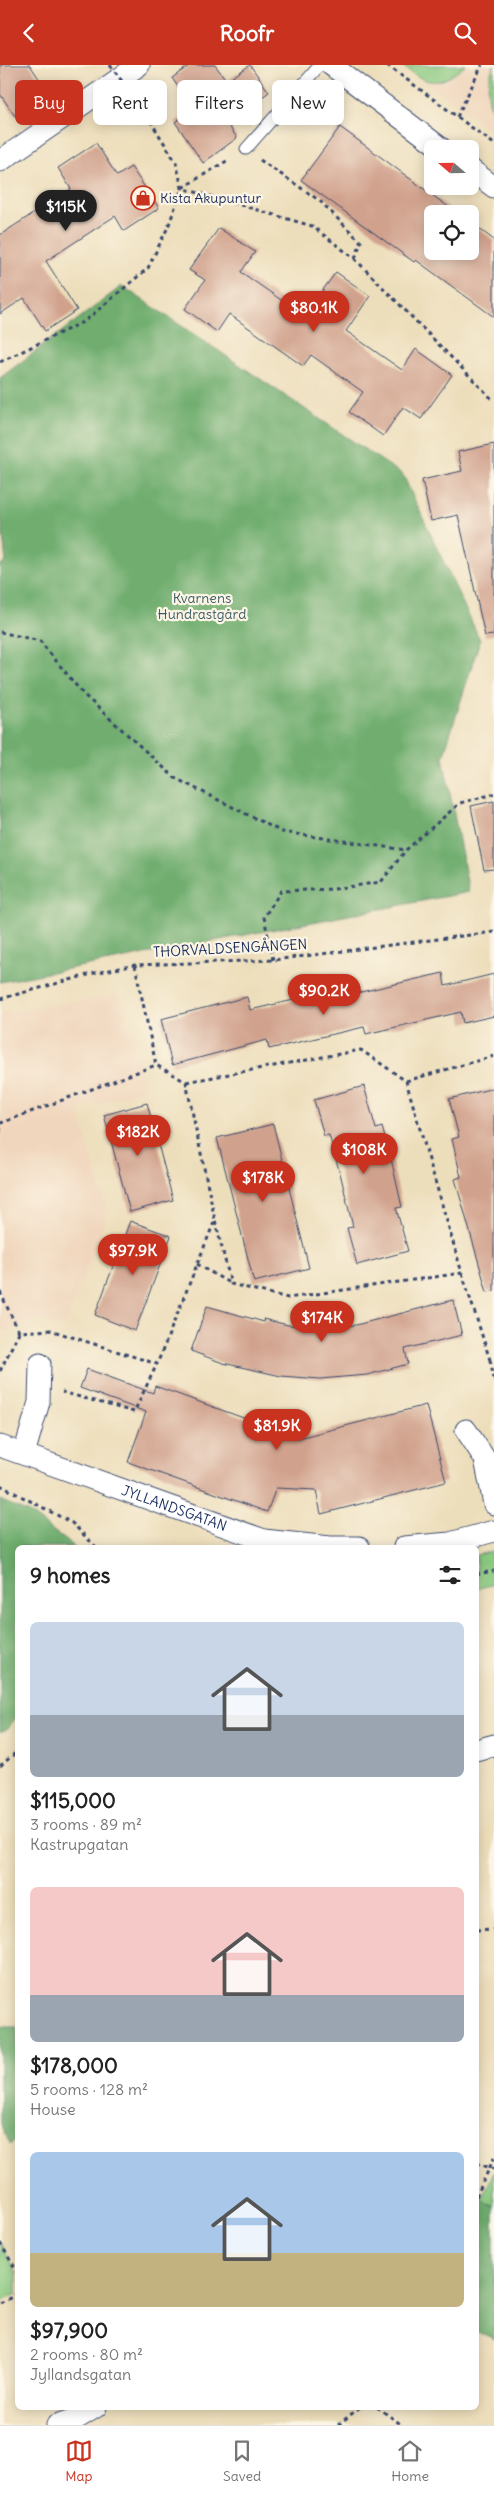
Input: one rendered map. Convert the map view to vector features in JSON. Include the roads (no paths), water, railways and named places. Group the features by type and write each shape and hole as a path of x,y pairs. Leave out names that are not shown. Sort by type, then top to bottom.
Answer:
{"street":[{"path":"0,161 139,65"},
{"path":"331,65 430,140"},
{"path":"479,176 494,187"},
{"path":"24,1454 39,1402 40,1363"},
{"path":"466,1430 485,1459 494,1504"},
{"name":"JYLLANDSGATAN","path":"0,1447 264,1540 311,1545"},
{"path":"427,1545 450,1543 494,1531"},
{"path":"479,1748 494,1745"},
{"path":"58,2425 76,2419 91,2410"}],"lane":[{"path":"246,149 320,65"}],"place":[{"name":"Kista Akupuntur","path":"143,198"}],"park label":[{"name":"Kvarnens Hundrastgård","path":"202,606"}]}
